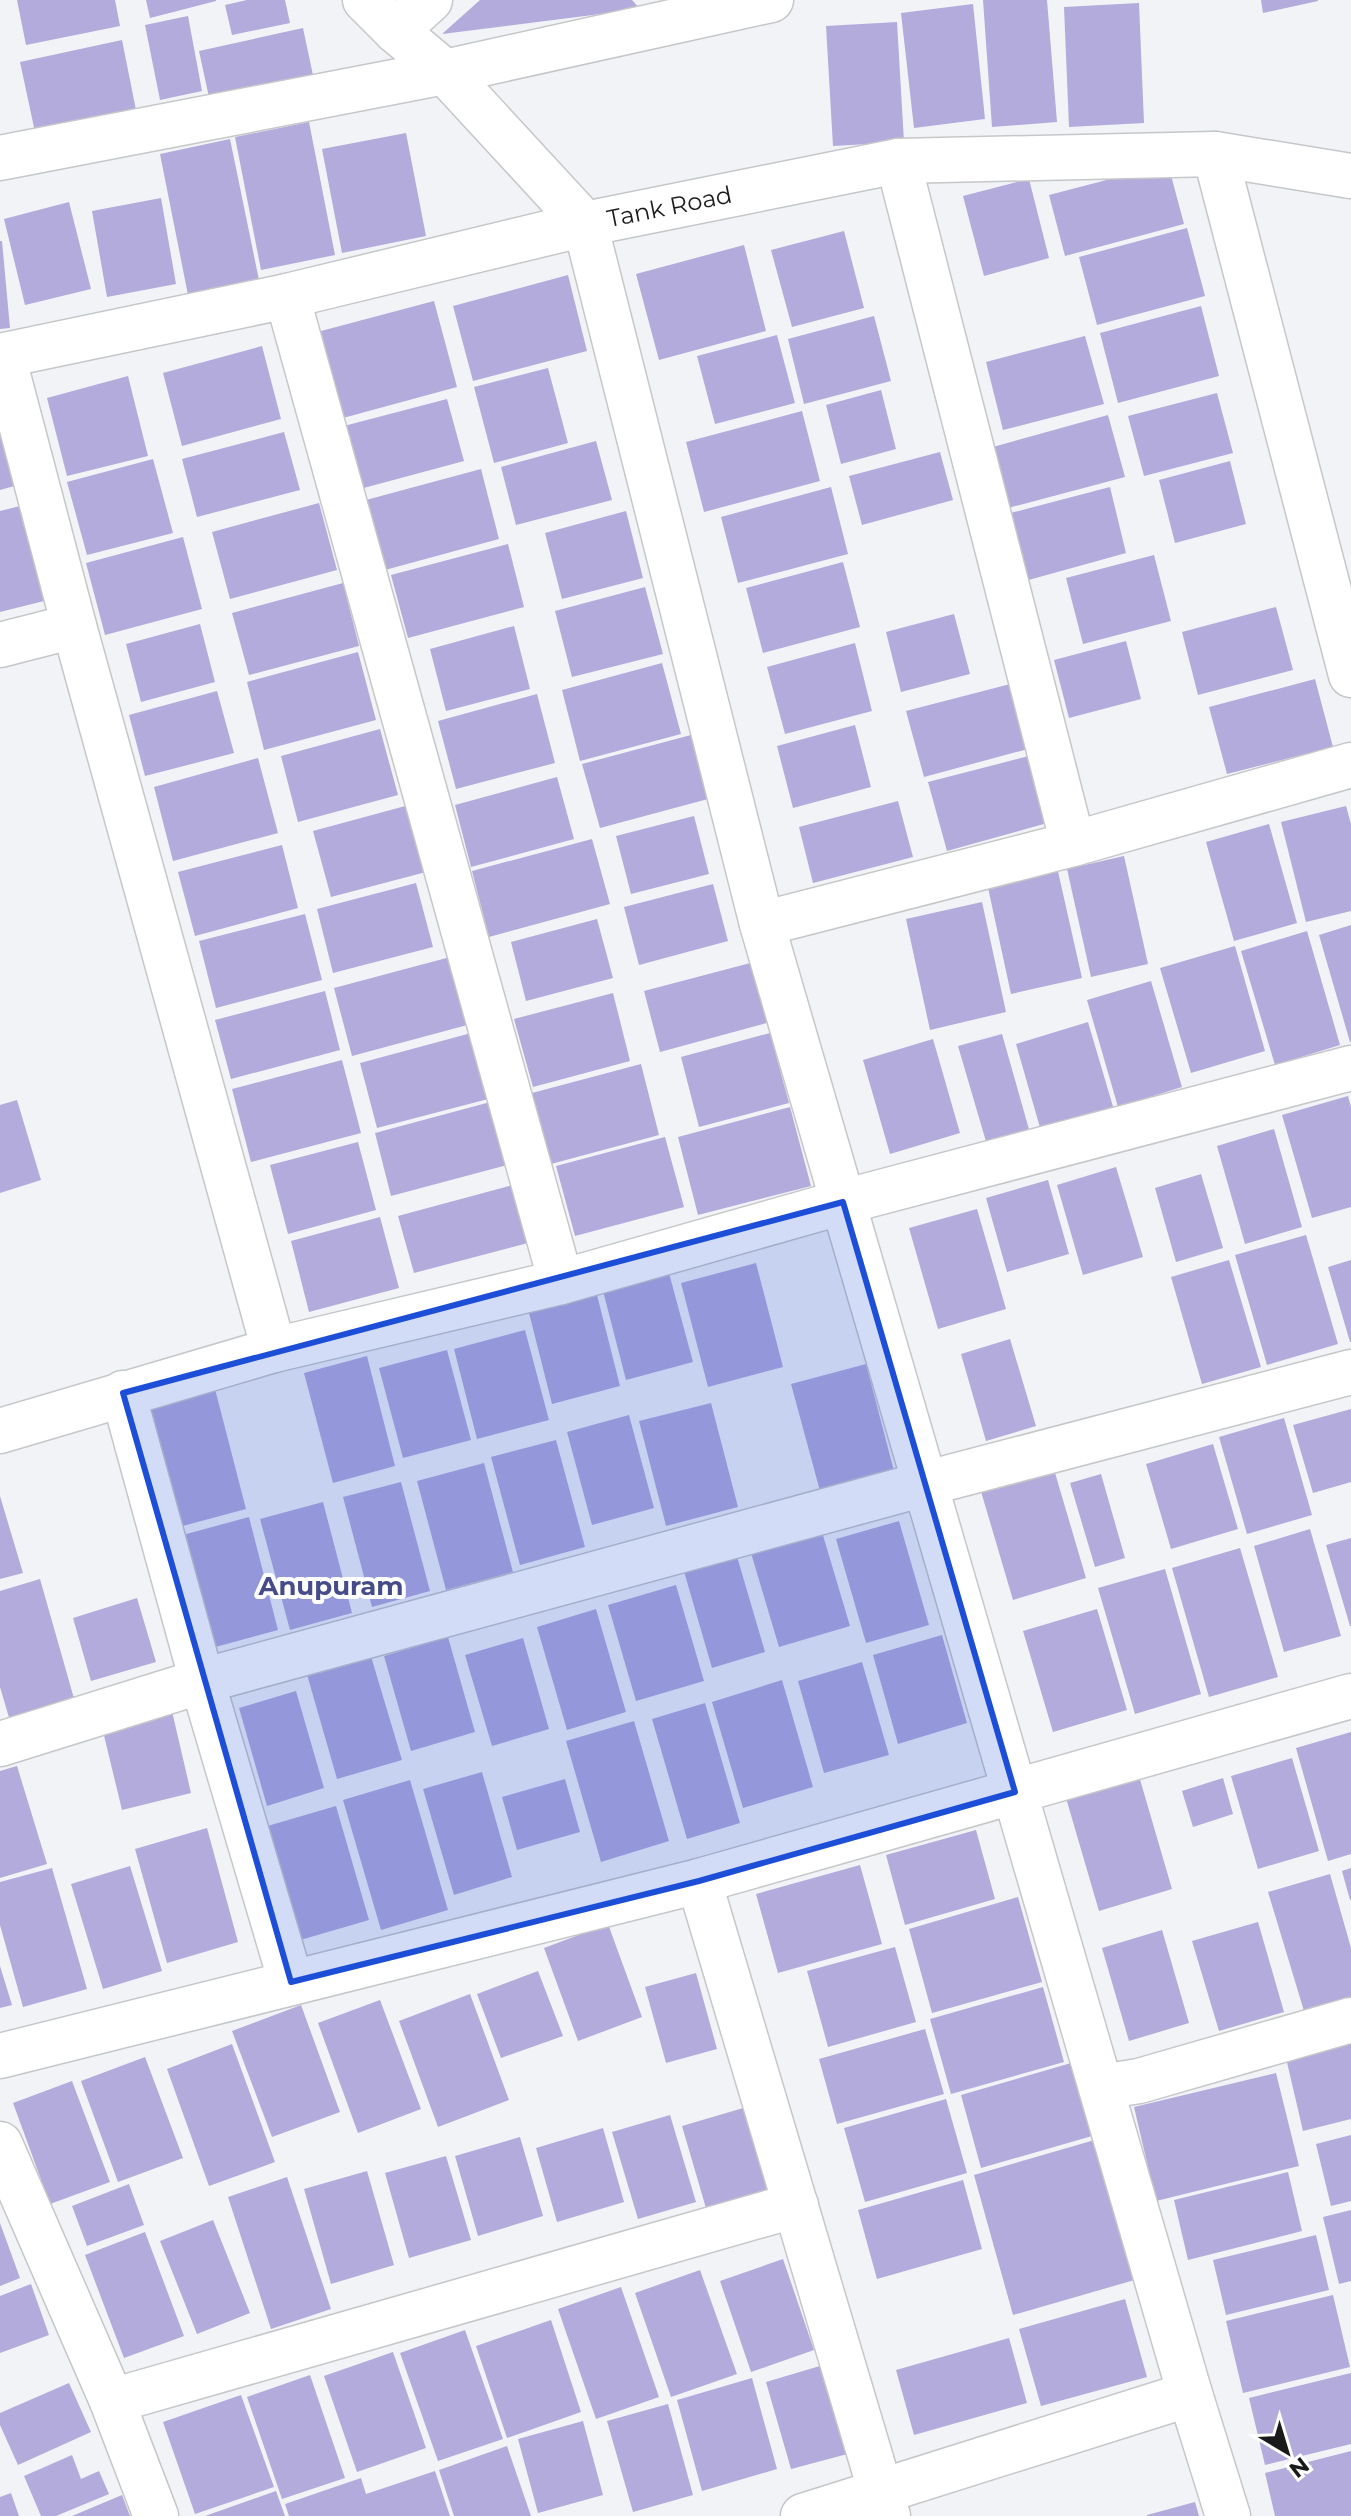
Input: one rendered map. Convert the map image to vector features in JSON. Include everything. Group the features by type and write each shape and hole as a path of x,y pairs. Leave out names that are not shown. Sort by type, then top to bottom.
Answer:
{"street":[{"path":"365,0 445,72 585,224 762,924 1228,2516"},
{"path":"396,31 430,0"},
{"path":"2,145 445,72 771,0"},
{"path":"1215,154 1351,675"},
{"name":"Tank Road","path":"1,356 287,296 585,224 898,161 1215,154 1351,176"},
{"path":"898,161 1073,844"},
{"path":"287,296 561,1282"},
{"path":"1,356 274,1350"},
{"path":"0,645 74,626"},
{"path":"762,924 1073,844 1351,765"},
{"path":"0,1431 274,1350 561,1282 843,1202 1351,1068"},
{"path":"0,1744 202,1681 924,1484 1351,1372"},
{"path":"123,1393 202,1681 291,1982"},
{"path":"0,2056 699,1881 1351,1696"},
{"path":"699,1881 885,2504"},
{"path":"1101,2087 1139,2081 1351,2020"},
{"path":"0,2144 112,2401 156,2516"},
{"path":"112,2401 796,2205"},
{"path":"803,2516 885,2504 1190,2394"}],"highlighted area":[{"path":"843,1202 1015,1792 699,1881 291,1982 123,1393"}],"building":[{"path":"17,0 115,0 120,26 26,45"},
{"path":"146,0 216,0 216,1 150,18"},
{"path":"247,0 285,0 290,23 232,35 225,5"},
{"path":"480,0 632,0 640,9 442,34"},
{"path":"983,0 1047,0 1057,122 992,127"},
{"path":"1261,0 1318,0 1318,1 1263,13"},
{"path":"1139,3 1144,123 1069,127 1064,7"},
{"path":"973,4 985,119 914,128 901,13"},
{"path":"188,16 202,91 160,100 145,25"},
{"path":"897,22 904,142 833,146 826,26"},
{"path":"303,28 314,80 210,102 199,51"},
{"path":"122,40 136,110 35,132 20,62"},
{"path":"309,122 335,255 261,270 235,137"},
{"path":"406,133 426,236 342,253 322,149"},
{"path":"230,139 259,280 188,295 160,154"},
{"path":"1168,164 1184,224 1065,256 1049,195"},
{"path":"1029,179 1049,258 984,276 963,196"},
{"path":"161,198 176,284 107,297 92,211"},
{"path":"69,202 91,289 25,305 4,219"},
{"path":"1187,228 1205,296 1097,325 1079,257"},
{"path":"844,231 864,308 792,327 771,250"},
{"path":"0,241 10,328 0,329"},
{"path":"744,245 766,331 659,360 636,274"},
{"path":"568,275 587,351 473,381 453,306"},
{"path":"434,301 457,387 343,418 321,331"},
{"path":"1201,306 1219,376 1118,403 1100,333"},
{"path":"874,316 891,381 804,404 788,339"},
{"path":"777,335 795,403 715,424 697,356"},
{"path":"1085,336 1104,404 1003,430 986,362"},
{"path":"262,346 281,419 182,446 163,373"},
{"path":"548,368 568,443 494,463 474,387"},
{"path":"128,376 148,456 67,476 47,398"},
{"path":"881,390 896,449 841,464 826,405"},
{"path":"1217,393 1233,453 1144,476 1128,416"},
{"path":"447,399 464,461 360,489 344,426"},
{"path":"802,411 820,481 704,512 686,442"},
{"path":"1108,415 1125,477 1008,508 993,447"},
{"path":"0,419 18,485 0,490"},
{"path":"284,432 300,490 197,517 182,459"},
{"path":"596,441 612,500 516,525 501,467"},
{"path":"940,452 953,500 862,525 849,476"},
{"path":"153,459 173,533 87,555 67,482"},
{"path":"1230,461 1246,524 1175,543 1159,480"},
{"path":"481,469 499,539 385,570 366,500"},
{"path":"831,487 848,554 738,583 721,517"},
{"path":"1110,487 1126,553 1025,581 1007,514"},
{"path":"319,503 337,570 230,599 212,532"},
{"path":"24,505 48,600 0,612 0,511"},
{"path":"626,511 643,578 562,599 545,533"},
{"path":"183,537 202,609 105,635 86,563"},
{"path":"508,544 524,607 408,638 391,575"},
{"path":"1154,555 1171,621 1083,644 1066,578"},
{"path":"843,562 860,627 763,653 746,588"},
{"path":"343,583 359,646 249,675 232,613"},
{"path":"645,587 663,654 572,677 555,611"},
{"path":"1276,607 1293,670 1198,695 1182,632"},
{"path":"954,614 970,674 901,692 886,632"},
{"path":"200,624 215,682 141,702 126,644"},
{"path":"514,626 530,689 446,711 430,649"},
{"path":"1126,641 1141,699 1069,718 1054,660"},
{"path":"855,643 872,711 785,734 767,667"},
{"path":"358,652 376,720 264,750 247,682"},
{"path":"662,663 681,734 580,761 562,690"},
{"path":"1315,679 1333,747 1227,774 1209,707"},
{"path":"1018,682 1035,747 924,777 906,711"},
{"path":"217,691 234,753 145,776 129,715"},
{"path":"537,694 555,763 456,789 438,721"},
{"path":"855,725 871,787 793,808 777,746"},
{"path":"380,729 398,795 298,822 281,756"},
{"path":"691,735 708,799 600,828 582,764"},
{"path":"1033,755 1051,822 947,851 928,782"},
{"path":"258,758 278,833 173,861 154,787"},
{"path":"557,777 574,839 471,867 455,805"},
{"path":"898,801 913,857 813,883 799,827"},
{"path":"409,805 426,872 331,897 313,831"},
{"path":"1346,806 1351,824 1351,911 1306,922 1281,822"},
{"path":"694,816 709,874 631,894 616,836"},
{"path":"1269,824 1297,923 1234,941 1206,842"},
{"path":"592,839 610,904 489,937 472,871"},
{"path":"282,845 298,908 195,936 178,872"},
{"path":"1124,856 1148,964 1091,977 1067,869"},
{"path":"1057,867 1082,978 1011,994 987,883"},
{"path":"416,883 433,947 333,973 317,909"},
{"path":"713,884 728,941 639,965 624,907"},
{"path":"982,902 1006,1012 930,1030 906,919"},
{"path":"305,914 322,980 216,1008 199,941"},
{"path":"597,919 613,978 526,1001 511,942"},
{"path":"1351,925 1351,1042 1350,1042 1319,935"},
{"path":"1307,931 1340,1045 1275,1065 1241,951"},
{"path":"1235,946 1265,1051 1191,1073 1160,968"},
{"path":"454,956 471,1024 352,1056 334,988"},
{"path":"758,961 774,1021 660,1052 644,991"},
{"path":"1151,981 1182,1087 1118,1107 1087,1000"},
{"path":"325,991 340,1050 231,1079 215,1020"},
{"path":"613,993 630,1061 533,1087 514,1019"},
{"path":"1088,1022 1114,1110 1041,1131 1016,1044"},
{"path":"475,1032 492,1098 377,1128 360,1063"},
{"path":"770,1033 789,1103 699,1127 681,1057"},
{"path":"1002,1034 1030,1133 987,1145 958,1046"},
{"path":"933,1039 960,1133 890,1154 863,1060"},
{"path":"342,1060 361,1133 251,1162 232,1089"},
{"path":"641,1064 659,1135 551,1164 532,1093"},
{"path":"1348,1096 1351,1107 1351,1207 1312,1218 1282,1115"},
{"path":"17,1100 41,1180 0,1193 0,1105"},
{"path":"494,1101 511,1164 391,1196 375,1133"},
{"path":"790,1107 811,1186 698,1215 678,1137"},
{"path":"1274,1129 1302,1227 1245,1244 1217,1146"},
{"path":"665,1137 684,1207 575,1236 556,1166"},
{"path":"358,1142 376,1210 288,1234 270,1165"},
{"path":"1116,1167 1143,1257 1083,1275 1057,1185"},
{"path":"1201,1174 1223,1248 1176,1262 1155,1188"},
{"path":"1048,1180 1069,1254 1007,1272 986,1198"},
{"path":"516,1184 532,1242 414,1273 398,1216"},
{"path":"977,1209 1006,1309 938,1329 909,1228"},
{"path":"380,1217 399,1288 309,1312 291,1241"},
{"path":"1306,1235 1338,1344 1267,1365 1235,1255"},
{"path":"1229,1260 1261,1367 1202,1384 1171,1277"},
{"path":"1351,1260 1351,1342 1350,1342 1328,1267"},
{"path":"756,1263 783,1367 708,1387 681,1283"},
{"path":"669,1273 693,1362 626,1380 603,1291"},
{"path":"595,1287 620,1386 552,1404 527,1305"},
{"path":"525,1330 549,1420 477,1439 454,1349"},
{"path":"1010,1339 1036,1426 986,1441 961,1354"},
{"path":"447,1350 471,1440 403,1458 379,1368"},
{"path":"367,1356 395,1466 333,1483 304,1373"},
{"path":"866,1364 894,1471 820,1491 791,1384"},
{"path":"215,1389 246,1509 179,1527 148,1407"},
{"path":"711,1403 738,1507 666,1526 639,1421"},
{"path":"1351,1409 1351,1482 1313,1493 1293,1425"},
{"path":"629,1415 654,1508 592,1525 567,1432"},
{"path":"1284,1418 1312,1515 1247,1534 1219,1437"},
{"path":"556,1440 585,1547 520,1565 491,1457"},
{"path":"1213,1444 1238,1529 1171,1549 1146,1464"},
{"path":"484,1463 513,1572 446,1590 417,1481"},
{"path":"1053,1466 1086,1578 1013,1600 980,1488"},
{"path":"1101,1474 1125,1558 1095,1567 1070,1483"},
{"path":"401,1482 430,1591 372,1607 343,1497"},
{"path":"0,1496 23,1573 0,1579"},
{"path":"323,1502 352,1613 290,1630 260,1519"},
{"path":"249,1517 278,1630 208,1649 179,1536"},
{"path":"899,1521 929,1625 866,1643 836,1539"},
{"path":"1310,1529 1341,1636 1284,1652 1254,1546"},
{"path":"822,1532 850,1626 779,1647 751,1553"},
{"path":"1351,1538 1351,1626 1350,1626 1326,1545"},
{"path":"1240,1548 1278,1677 1209,1697 1172,1568"},
{"path":"736,1553 765,1652 712,1668 683,1568"},
{"path":"1165,1569 1201,1694 1135,1714 1098,1588"},
{"path":"40,1579 75,1702 10,1721 0,1687 0,1591"},
{"path":"676,1585 704,1681 636,1701 608,1605"},
{"path":"137,1598 156,1662 91,1681 73,1618"},
{"path":"596,1609 626,1712 567,1730 537,1627"},
{"path":"1097,1609 1127,1710 1053,1732 1023,1631"},
{"path":"942,1635 967,1723 898,1744 873,1655"},
{"path":"448,1637 475,1732 411,1751 384,1656"},
{"path":"523,1638 549,1729 492,1746 465,1655"},
{"path":"370,1653 402,1760 337,1779 306,1671"},
{"path":"862,1662 889,1755 824,1773 798,1681"},
{"path":"782,1680 813,1787 743,1808 712,1702"},
{"path":"296,1691 324,1788 267,1806 239,1708"},
{"path":"705,1703 740,1823 687,1839 652,1719"},
{"path":"171,1707 191,1793 122,1810 101,1723"},
{"path":"634,1721 669,1841 601,1862 566,1741"},
{"path":"1351,1732 1351,1854 1328,1861 1296,1748"},
{"path":"1292,1758 1319,1851 1258,1869 1231,1776"},
{"path":"17,1766 47,1864 0,1878 0,1771"},
{"path":"482,1772 512,1877 454,1895 423,1789"},
{"path":"1139,1776 1172,1889 1099,1911 1066,1798"},
{"path":"1223,1778 1233,1814 1193,1827 1182,1791"},
{"path":"565,1779 580,1832 517,1850 502,1797"},
{"path":"410,1780 448,1910 381,1930 343,1800"},
{"path":"336,1806 369,1920 297,1941 264,1827"},
{"path":"207,1828 238,1942 167,1963 135,1849"},
{"path":"976,1830 995,1899 905,1925 886,1855"},
{"path":"860,1865 882,1944 778,1973 756,1894"},
{"path":"130,1866 162,1971 103,1989 71,1884"},
{"path":"52,1868 87,1989 23,2007 0,1925 0,1882"},
{"path":"1351,1868 1351,1900 1350,1900 1342,1871"},
{"path":"1330,1874 1351,1948 1351,1997 1304,2011 1268,1892"},
{"path":"1018,1897 1042,1982 932,2013 909,1929"},
{"path":"1258,1922 1284,2012 1219,2031 1192,1941"},
{"path":"608,1924 642,2017 578,2041 544,1948"},
{"path":"1162,1930 1189,2023 1129,2041 1102,1948"},
{"path":"895,1947 916,2022 828,2047 807,1971"},
{"path":"0,1966 12,2005 0,2008"},
{"path":"538,1971 563,2036 501,2058 477,1994"},
{"path":"696,1973 717,2049 666,2063 645,1987"},
{"path":"1043,1987 1064,2062 951,2094 930,2019"},
{"path":"470,1994 509,2100 438,2127 399,2021"},
{"path":"380,2000 421,2109 358,2133 318,2023"},
{"path":"301,2005 340,2112 272,2137 232,2031"},
{"path":"925,2029 944,2094 837,2124 819,2059"},
{"path":"1351,2043 1351,2119 1303,2131 1286,2058"},
{"path":"232,2044 275,2162 209,2186 167,2069"},
{"path":"145,2057 183,2158 118,2182 81,2081"},
{"path":"1071,2063 1092,2136 981,2168 961,2095"},
{"path":"1276,2073 1299,2166 1156,2201 1134,2107"},
{"path":"72,2081 110,2182 50,2204 13,2103"},
{"path":"946,2099 967,2173 865,2202 844,2128"},
{"path":"750,2106 775,2195 708,2215 682,2126"},
{"path":"670,2115 696,2202 638,2219 612,2132"},
{"path":"603,2128 624,2202 557,2222 536,2148"},
{"path":"1351,2135 1351,2201 1331,2206 1316,2144"},
{"path":"520,2137 543,2216 478,2236 455,2156"},
{"path":"1098,2139 1138,2279 1013,2315 974,2175"},
{"path":"446,2156 471,2240 409,2258 385,2173"},
{"path":"367,2171 394,2265 331,2284 304,2189"},
{"path":"1288,2172 1302,2231 1188,2260 1174,2200"},
{"path":"287,2177 331,2309 271,2329 228,2197"},
{"path":"963,2180 982,2249 877,2279 858,2210"},
{"path":"129,2184 144,2225 87,2246 72,2206"},
{"path":"1351,2210 1351,2281 1339,2284 1323,2217"},
{"path":"213,2220 250,2313 197,2334 160,2241"},
{"path":"0,2223 20,2278 0,2286"},
{"path":"145,2232 184,2336 124,2358 85,2255"},
{"path":"1316,2235 1329,2290 1226,2315 1213,2260"},
{"path":"783,2259 814,2350 751,2372 720,2281"},
{"path":"700,2270 737,2374 671,2397 635,2293"},
{"path":"31,2284 49,2335 0,2353 0,2296"},
{"path":"621,2287 659,2397 596,2419 558,2309"},
{"path":"1333,2295 1350,2367 1243,2393 1226,2321"},
{"path":"1125,2299 1147,2377 1041,2406 1019,2329"},
{"path":"551,2320 581,2412 507,2438 476,2346"},
{"path":"465,2330 503,2439 438,2461 400,2353"},
{"path":"1009,2338 1027,2403 914,2435 896,2370"},
{"path":"393,2352 426,2448 357,2472 324,2376"},
{"path":"830,2363 855,2452 791,2469 766,2382"},
{"path":"1351,2373 1351,2444 1265,2465 1249,2398"},
{"path":"310,2375 345,2478 282,2499 247,2397"},
{"path":"752,2378 777,2469 702,2491 677,2400"},
{"path":"69,2383 91,2432 18,2465 0,2425 0,2413"},
{"path":"241,2395 274,2487 195,2514 163,2422"},
{"path":"668,2404 693,2495 633,2512 607,2421"},
{"path":"583,2421 603,2495 538,2513 518,2439"},
{"path":"507,2446 531,2516 454,2516 439,2470"},
{"path":"1351,2451 1351,2516 1275,2516 1265,2473"},
{"path":"72,2455 81,2479 99,2471 109,2494 56,2516 41,2516 24,2476"},
{"path":"435,2471 450,2516 289,2516 285,2504 361,2478 366,2494"},
{"path":"276,2491 285,2516 205,2516"},
{"path":"11,2493 19,2516 0,2516 0,2497"},
{"path":"122,2495 130,2516 72,2516"},
{"path":"1195,2502 1199,2516 1147,2516 1147,2515"}],"district":[{"name":"Anupuram","path":"331,1586"}]}
